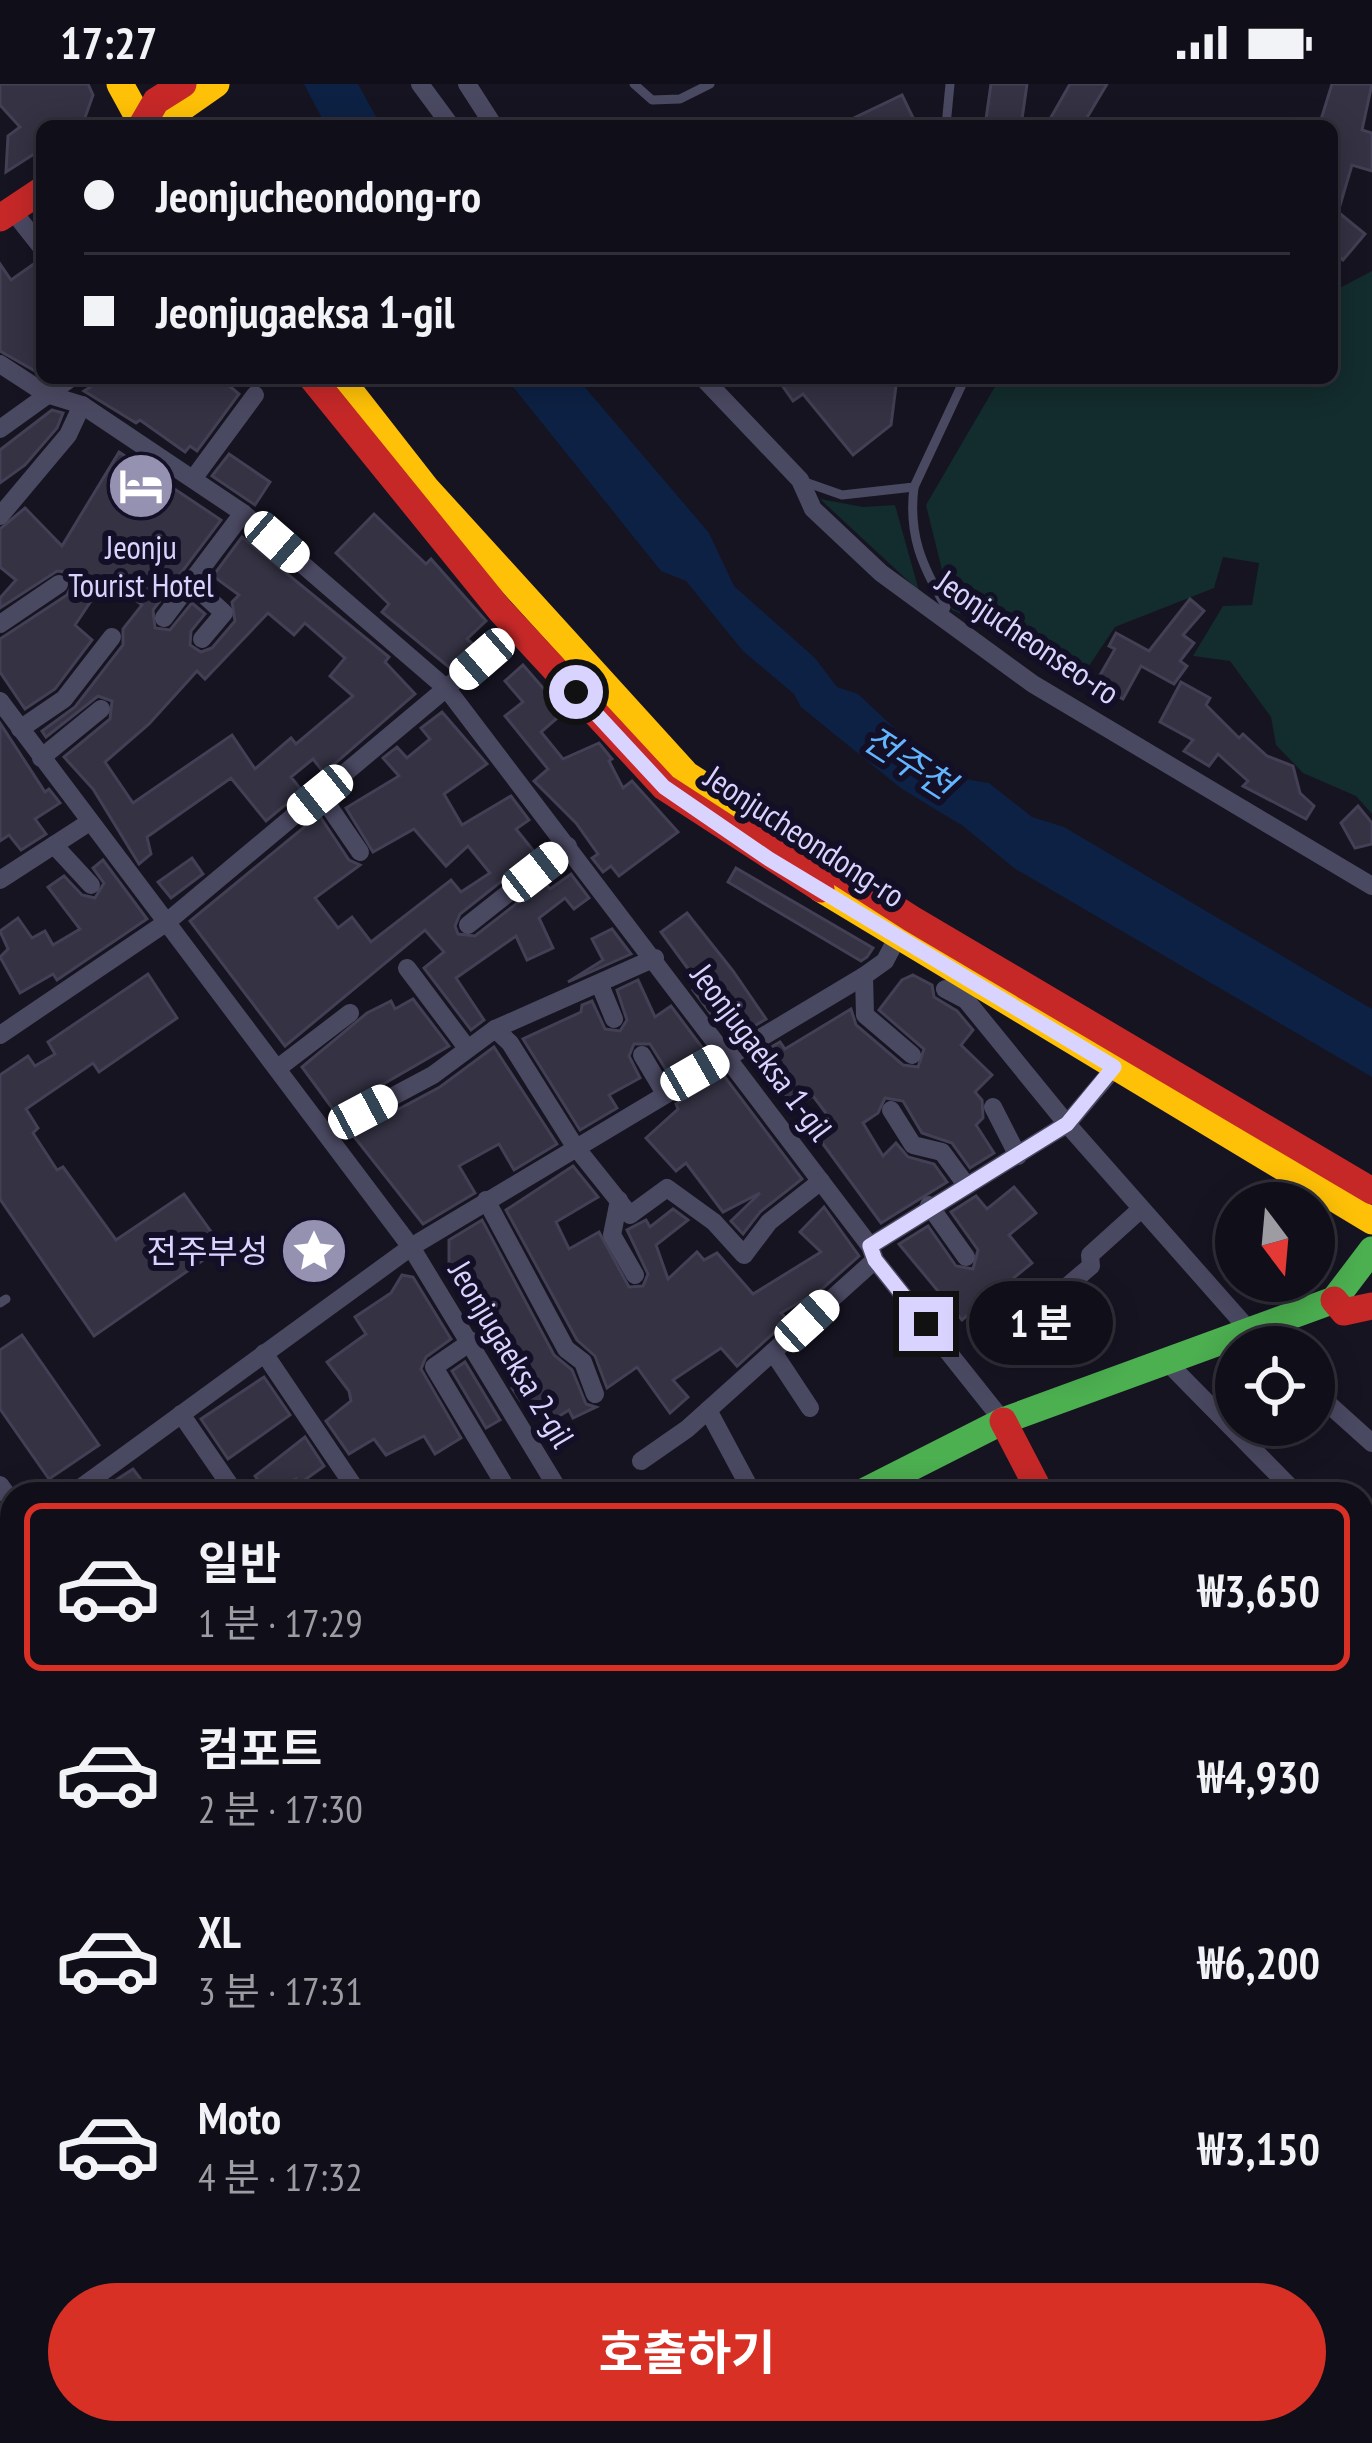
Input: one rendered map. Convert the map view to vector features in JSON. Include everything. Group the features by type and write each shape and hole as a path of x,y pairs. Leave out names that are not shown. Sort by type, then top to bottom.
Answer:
{"street":[{"path":"120,84 152,115 185,91 216,84"},
{"path":"420,84 447,120"},
{"path":"467,84 490,120"},
{"path":"36,194 6,214 36,242"},
{"name":"Jeonjugaeksa 1-gil","path":"0,364 46,394 82,405 243,513 447,689 1003,1421"},
{"path":"0,429 62,384"},
{"name":"Jeonjucheondong-ro","path":"317,384 517,629 664,787 897,938 1372,1221"},
{"name":"Jeonjucheondong-ro","path":"345,384 426,488 687,775 912,919 1372,1191"},
{"name":"Jeonjucheonseo-ro","path":"709,384 800,480 813,509 881,573 1033,685 1372,886"},
{"path":"193,479 255,395"},
{"path":"0,516 68,435 82,405"},
{"path":"164,618 243,513"},
{"path":"190,583 224,613 202,639"},
{"path":"0,624 59,584"},
{"path":"0,1035 167,922 517,629"},
{"path":"20,729 64,699 112,638"},
{"name":"Jeonjugaeksa 2-gil","path":"0,701 411,1246 554,1482"},
{"path":"41,758 101,709"},
{"path":"320,795 360,851"},
{"path":"0,880 88,823"},
{"path":"54,845 91,885"},
{"path":"468,925 568,846"},
{"name":"Jeonjugaeksa 2-gil","path":"88,1482 411,1246 863,976 885,961 897,938"},
{"name":"Jeonjugaeksa 1-gil","path":"328,1131 433,1075 495,1029 655,958"},
{"path":"407,968 467,1048"},
{"path":"863,976 866,1015 912,1055"},
{"path":"600,985 614,1018"},
{"path":"945,988 966,1000 1244,1326"},
{"path":"278,1069 350,1013"},
{"path":"495,1029 510,1043 574,1145 619,1200 612,1234 635,1274"},
{"path":"642,1055 664,1092"},
{"path":"641,1461 708,1410 929,1205 1067,1124 1114,1067"},
{"path":"993,1107 1018,1156"},
{"path":"891,1110 913,1144 942,1152 967,1186"},
{"name":"Jeonjugaeksa 1-gil","path":"619,1200 630,1215 668,1188 713,1222 745,1256 769,1222 821,1181"},
{"name":"Jeonjugaeksa 2-gil","path":"486,1200 566,1349 583,1362 595,1394"},
{"path":"929,1205 966,1257"},
{"path":"1037,1312 1091,1266 1090,1255 1141,1209"},
{"path":"1335,1299 1372,1250"},
{"path":"1335,1301 1344,1312 1372,1306"},
{"path":"1285,1326 1330,1302"},
{"path":"472,1341 434,1367 503,1482"},
{"path":"883,1482 1003,1421 1168,1363 1215,1351"},
{"path":"773,1352 809,1408"},
{"path":"264,1353 350,1482"},
{"path":"1168,1363 1285,1482"},
{"path":"708,1410 747,1482"},
{"path":"1335,1410 1372,1443"},
{"path":"181,1414 228,1482"},
{"path":"1003,1421 1035,1482"}],"lane":[{"path":"634,84 652,100 680,100 710,84"},
{"path":"947,120 950,84"},
{"path":"942,617 946,607 920,562 910,519 914,487 961,384"},
{"path":"800,480 842,495 914,487"}],"green space":[{"path":"1372,271 1372,814 1356,796 1303,773 1276,745 1271,717 1230,661 1193,656 1223,606 1252,605 1259,563 1223,557 1214,588 1115,627 1087,669 952,610 926,505 997,384 1338,384 1338,289"},
{"path":"820,499 863,507 895,505 919,591"}],"water":[{"path":"304,84 358,84 378,120 323,120"},
{"name":"전주천","path":"511,384 582,384 709,533 734,586 815,658 837,687 858,694 921,753 970,780 989,783 1032,817 1064,827 1372,1009 1372,1077 1014,868 963,826 902,789 801,707 794,694 743,651 686,581 661,571"}],"building":[{"path":"0,84 88,84 93,95 84,120 36,120 36,153 6,172 8,136 20,127 0,105"},
{"path":"991,84 1027,84 1022,120 986,120"},
{"path":"1070,84 1107,84 1086,120 1049,120"},
{"path":"1332,84 1372,84 1362,130 1372,133 1372,171 1352,165 1338,212 1338,120 1321,120"},
{"path":"902,95 914,120 850,120"},
{"path":"1338,212 1365,234 1343,260 1338,256"},
{"path":"36,262 36,372 0,351 0,264 11,280"},
{"path":"95,384 227,384 239,394 197,451 190,446 185,452 140,420 136,423 84,391"},
{"path":"781,384 896,384 891,425 853,455 803,394 793,401"},
{"path":"52,410 63,413 57,428 25,465 0,483 0,450"},
{"path":"119,452 221,520 153,610 155,628 170,630 192,603 205,614 191,631 190,645 201,652 212,648 235,621 232,602 239,595 213,576 242,537 389,657 385,662 415,694 324,773 313,759 291,777 302,791 266,821 231,778 147,837 151,854 139,864 93,789 64,757 110,719 112,701 98,696 46,737 42,731 75,707 123,645 123,629 142,605 107,577 75,625 92,640 55,689 25,709 0,672 0,639 67,595 72,584 66,572 57,571 0,608 0,598 16,580 0,567 0,529 25,508 62,546","holes":["268,613 294,635 305,623 345,658 330,676 353,696 296,744 291,738 255,769 232,735 133,803 105,762 149,724 197,671 205,679"]},
{"path":"229,454 270,482 255,505 212,476"},
{"path":"374,514 426,564 431,559 486,621 467,639 475,646 450,668 382,612 389,604 336,553"},
{"path":"1190,599 1204,611 1183,635 1194,643 1180,661 1187,666 1174,684 1141,666 1123,699 1095,684 1115,649 1109,646 1116,633 1149,651"},
{"path":"523,665 564,712 541,732 563,759 599,743 612,759 623,788 632,781 678,832 619,876 611,866 603,872 592,858 598,854 576,823 534,781 548,769 505,716 523,702 505,681"},
{"path":"1181,682 1210,698 1206,705 1239,738 1243,734 1267,756 1293,766 1300,793 1314,806 1306,819 1243,786 1248,781 1218,754 1209,766 1184,751 1193,740 1160,722"},
{"path":"442,712 487,764 444,794 462,825 511,796 529,820 516,829 536,854 460,914 455,926 458,934 475,936 544,882 550,889 571,874 589,898 574,909 565,898 539,918 553,948 527,960 516,936 456,978 484,1020 471,1030 424,968 444,952 425,930 285,1046 190,921 319,815 349,860 360,865 315,898 338,928 352,917 371,942 451,880 461,892 490,873 468,846 446,866 414,829 373,852 346,808 399,776 383,758 397,747 407,758 430,739 421,728"},
{"path":"0,723 45,792 49,789 60,803 35,819 46,834 21,850 9,835 0,841"},
{"path":"1358,806 1372,823 1372,844 1355,848 1341,823"},
{"path":"192,858 203,874 171,898 158,882"},
{"path":"103,860 147,919 57,980 53,974 20,993 0,957 8,949 0,931 18,918 32,938 45,931 53,945 80,929 48,887 64,876 82,895 95,898 104,883 93,868"},
{"path":"736,868 873,948 861,961 728,882"},
{"path":"687,913 766,1019 749,1029 734,1007 714,1018 693,990 700,985 661,932"},
{"path":"612,929 631,954 568,982 603,960 592,939"},
{"path":"148,974 177,1018 99,1072 93,1063 26,1109 38,1128 33,1133 57,1170 63,1167 116,1240 184,1194 222,1247 94,1336 0,1199 0,1075 28,1056 35,1066 55,1054 48,1042"},
{"path":"913,975 932,985 934,997 957,1011 973,1030 961,1045 992,1075 975,1092 982,1100 983,1118 976,1125 994,1153 970,1168 952,1143 922,1133 903,1101 885,1098 878,1113 863,1123 883,1156 896,1143 908,1157 934,1164 947,1182 881,1223 815,1133 832,1121 813,1096 795,1108 761,1061 767,1057 763,1052 780,1042 785,1049 851,1009 856,1025 903,1065 918,1067 924,1049 879,1010 902,980"},
{"path":"638,980 655,1017 671,1006 707,1054 670,1076 650,1044 634,1044 629,1056 640,1078 609,1095 617,1108 580,1130 523,1039 581,1012 582,1005 592,1001 605,1029 620,1031 627,1020 617,990"},
{"path":"413,999 449,1046 335,1112 302,1067 367,1013 391,1001 395,1009"},
{"path":"494,1047 557,1144 514,1170 499,1144 459,1166 475,1193 423,1224 352,1134 440,1087"},
{"path":"724,1076 802,1179 760,1212 743,1234 731,1221 760,1193 723,1212 686,1163 676,1171 646,1138 678,1109 676,1104"},
{"path":"573,1166 598,1197 556,1222 569,1249 599,1232 629,1287 643,1286 648,1274 627,1230 646,1220 650,1227 673,1209 688,1220 656,1245 668,1279 697,1252 704,1260 717,1253 753,1294 821,1252 800,1232 824,1207 859,1256 822,1289 781,1313 788,1320 737,1366 721,1348 673,1380 688,1397 670,1413 637,1367 607,1388 595,1356 577,1340 506,1210"},
{"path":"1014,1187 1036,1213 1009,1235 1032,1263 962,1320 899,1244 928,1226 956,1266 973,1269 978,1250 951,1212 976,1196 987,1209"},
{"path":"482,1220 554,1355 572,1370 586,1404 596,1407 573,1418 569,1410 545,1425 527,1396 520,1400 512,1388 518,1384 498,1345 449,1266 449,1240"},
{"path":"402,1275 413,1277 451,1339 426,1357 421,1369 461,1438 435,1454 424,1436 386,1455 374,1439 349,1454 326,1421 351,1401 327,1362 366,1334 355,1317 391,1293"},
{"path":"22,1335 99,1445 49,1479 0,1409 0,1350"},
{"path":"465,1362 500,1420 486,1428 452,1371"},
{"path":"264,1377 290,1415 228,1459 201,1419"},
{"path":"305,1437 324,1466 302,1482 259,1482 255,1476"},
{"path":"133,1469 143,1482 113,1482"}],"traffic: fast":[{"path":"883,1482 1003,1421 1334,1300 1372,1250"}],"traffic: slow":[{"path":"120,84 140,120"},
{"path":"162,120 216,84"},
{"path":"345,384 426,488 687,775 759,821"},
{"path":"821,889 1372,1221"}],"traffic: jam":[{"path":"145,120 156,101 183,84"},
{"path":"0,218 36,194"},
{"path":"317,384 500,610 664,787 821,889"},
{"path":"759,821 912,919 1372,1191"},
{"path":"1335,1301 1344,1312 1372,1306"},
{"path":"1003,1421 1035,1482"}],"place":[{"name":"Jeonju Tourist Hotel","path":"141,486"},
{"name":"전주부성","path":"314,1251"}],"route":[{"path":"576,692 664,787 769,859 1114,1067 1067,1124 929,1205 870,1246 875,1260 926,1324"}]}
